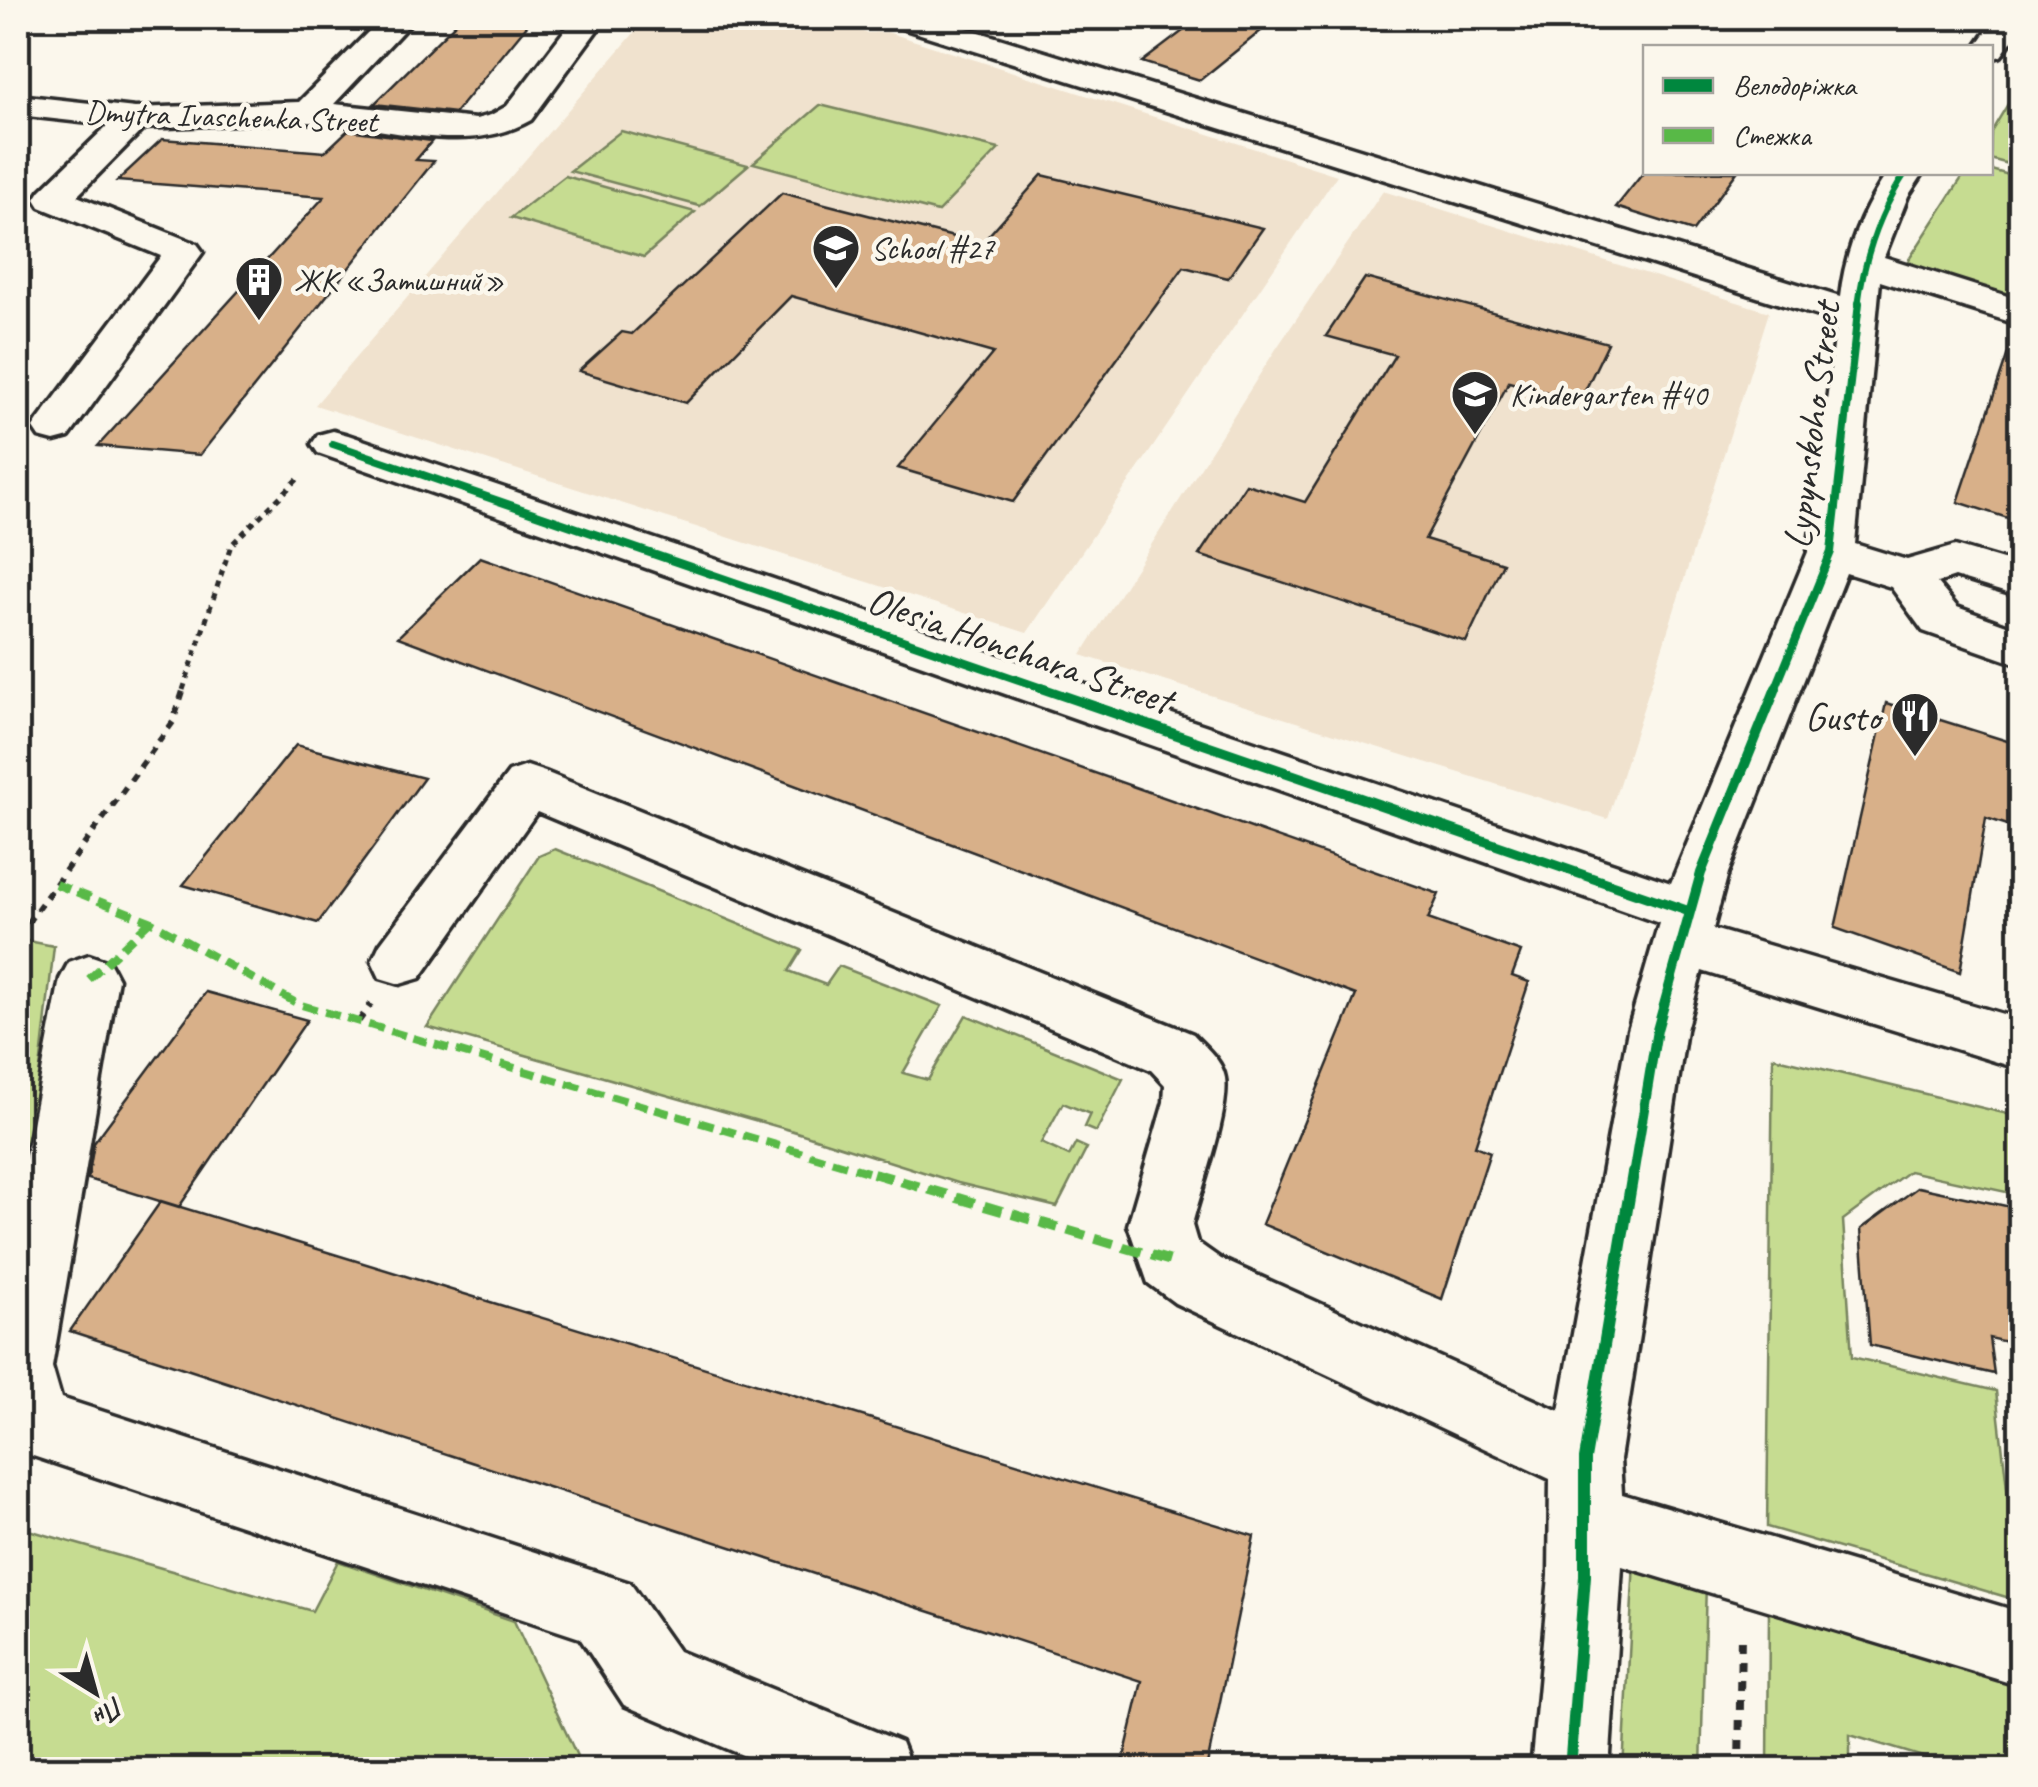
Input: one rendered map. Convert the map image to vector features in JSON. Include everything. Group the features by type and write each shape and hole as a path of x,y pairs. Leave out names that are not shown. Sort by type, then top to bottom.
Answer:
{"street":[{"path":"308,112 399,18"},
{"name":"Dmytra Ivaschenka Street","path":"18,105 135,118 308,112 476,128 503,122 518,113 590,18"},
{"path":"1992,45 2012,18"},
{"path":"930,21 1856,315"},
{"path":"54,428 184,252 53,199 135,118"},
{"name":"Lypynskoho Street","path":"1570,1770 1587,1490 1657,1030 1685,926 1831,552 1863,263 1890,196 1904,175"},
{"path":"1863,263 2020,313"},
{"name":"Olesia Honchara Street","path":"333,444 2020,1044"},
{"path":"1831,552 1906,576 1940,619 2020,648"},
{"path":"1906,576 1955,560 2020,581"},
{"path":"400,962 527,786 1154,1044 1172,1052 1194,1076 1194,1102 1160,1225 1170,1260 1198,1280 1587,1490 1742,1566 2020,1649"},
{"path":"89,979 18,1367 38,1425 604,1609 651,1678 873,1770"}],"path":[{"path":"18,936 173,722 232,544 333,444"},
{"path":"1739,1770 1742,1566"}],"shaded area":[{"name":"School #27","path":"647,18 814,18 866,33 887,32 1337,175 1027,633 315,405"},
{"name":"Kindergarten #40","path":"1383,191 1769,312 1608,819 1081,655 1276,349"}],"green space":[{"path":"2020,84 2020,167 1993,160 1993,129"},
{"path":"820,105 999,149 938,212 753,163"},
{"path":"621,131 748,165 700,206 570,171"},
{"path":"1993,171 2020,178 2020,303 1904,267 1964,175 1993,175"},
{"path":"565,176 695,212 644,257 511,218"},
{"path":"555,849 802,950 789,971 826,985 839,966 942,1006 903,1073 928,1080 966,1015 1123,1079 1096,1132 1084,1127 1090,1114 1063,1103 1041,1143 1069,1156 1076,1143 1087,1148 1057,1207 958,1183 793,1131 427,1027 539,856"},
{"path":"18,939 54,946 18,1263"},
{"path":"1773,1057 2020,1117 2020,1195 1909,1171 1843,1220 1852,1357 1996,1391 2013,1541 2020,1543 2020,1601 1767,1527"},
{"path":"18,1527 312,1611 338,1561 514,1621 577,1756 571,1769 18,1769"},
{"path":"1634,1561 1706,1582 1701,1769 1623,1770"},
{"path":"1769,1608 2020,1680 2020,1769 1963,1769 1850,1735 1850,1769 1768,1770"}],"building":[{"path":"461,18 533,18 455,113 374,104"},
{"path":"1200,18 1277,18 1200,80 1142,62"},
{"name":"ЖК «Затишний»","path":"348,130 432,141 416,160 434,161 200,455 98,446 324,197 117,181 162,139 325,152"},
{"path":"1643,173 1735,175 1693,231 1616,207"},
{"path":"1042,175 1263,228 1228,278 1184,267 1013,502 898,468 993,353 791,296 686,403 579,371 622,332 632,334 782,193 981,244"},
{"path":"1365,278 1608,343 1580,401 1509,382 1425,539 1503,563 1466,642 1199,555 1246,484 1305,502 1395,355 1326,336"},
{"path":"2012,341 2020,343 2020,522 1958,502"},
{"path":"480,557 1439,894 1428,919 1521,952 1512,976 1529,982 1475,1146 1490,1152 1442,1299 1262,1224 1356,995 398,637"},
{"path":"1886,703 2020,745 2020,829 1986,818 1960,972 1835,928"},
{"path":"296,745 424,778 318,923 183,885"},
{"path":"206,992 307,1020 179,1207 88,1179 94,1143"},
{"path":"1918,1187 2020,1209 2020,1345 1989,1338 1994,1374 1870,1345 1861,1229"},
{"path":"161,1201 1254,1536 1206,1770 1121,1770 1142,1681 70,1331"}],"marked path":[{"path":"55,884 150,921 298,1004 1171,1261"},
{"path":"89,979 150,921"}],"cycle path":[{"path":"1570,1770 1585,1576 1585,1459 1657,1030 1701,873 1831,552 1863,263 1890,196 1904,175"},
{"path":"333,444 1688,911"}],"place":[{"name":"School #27","path":"836,290"},
{"name":"ЖК «Затишний»","path":"259,322"},
{"name":"Kindergarten #40","path":"1475,436"},
{"name":"Gusto","path":"1915,758"}]}
